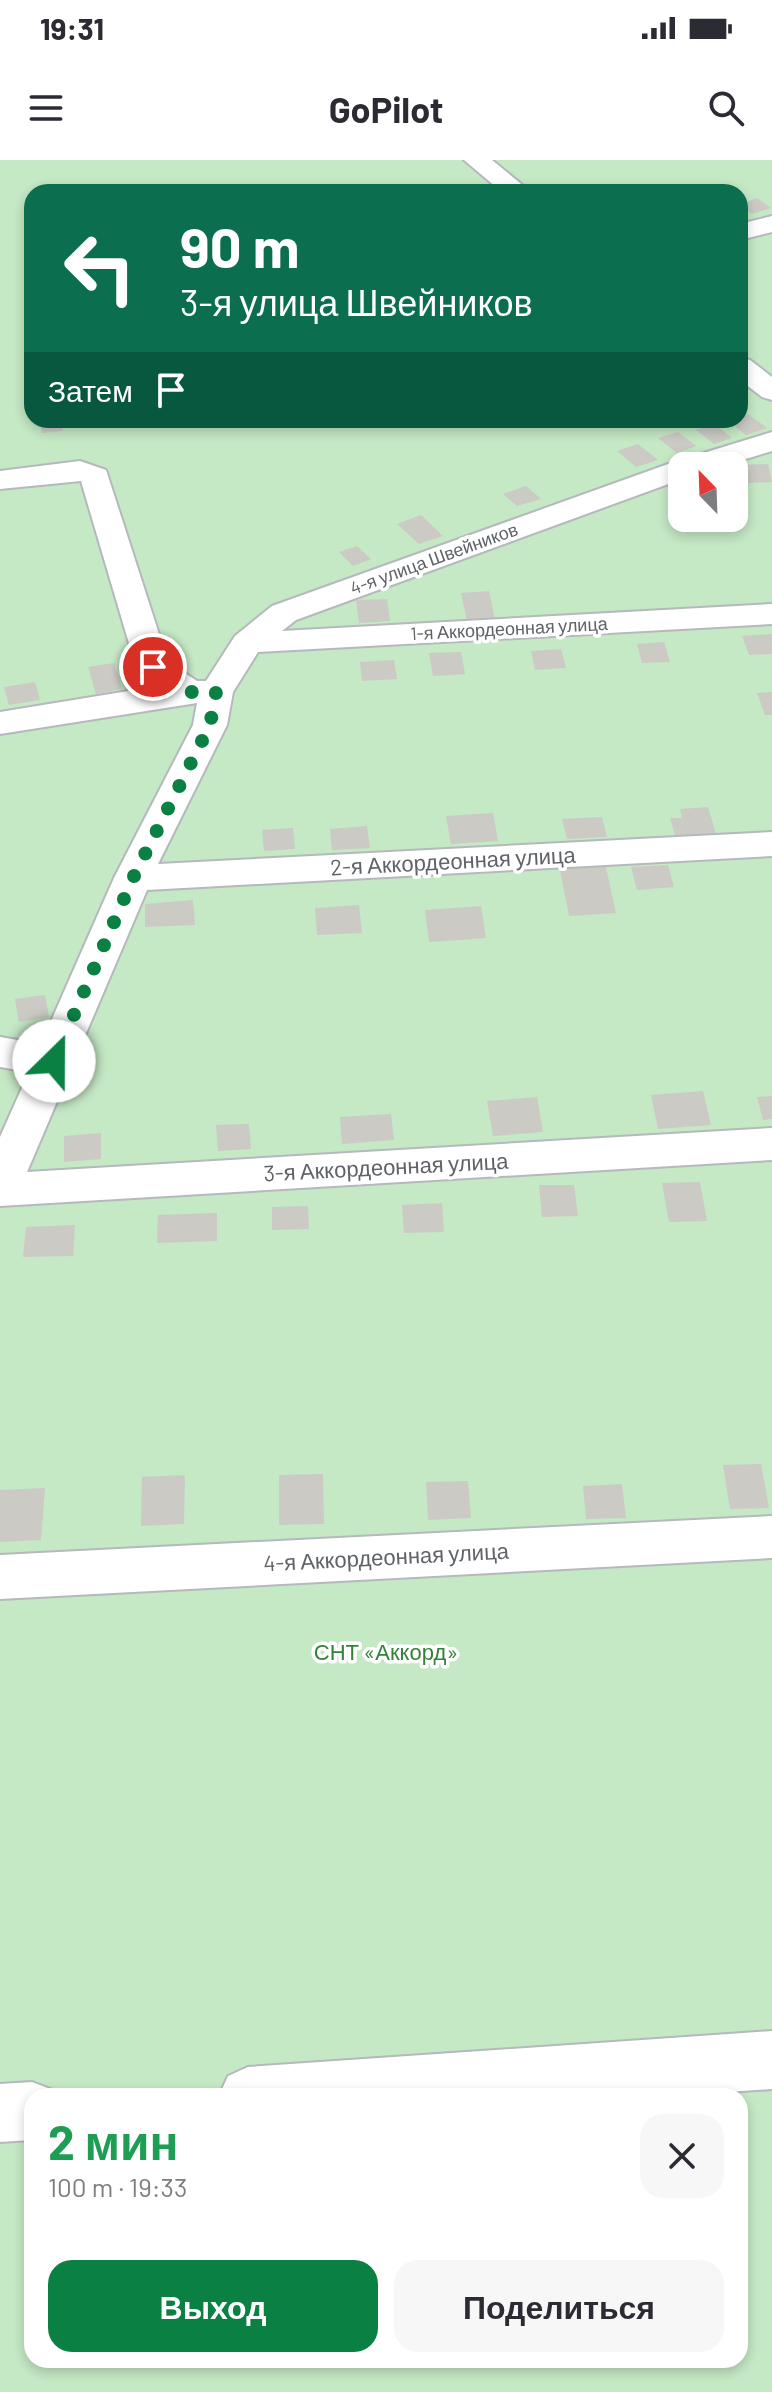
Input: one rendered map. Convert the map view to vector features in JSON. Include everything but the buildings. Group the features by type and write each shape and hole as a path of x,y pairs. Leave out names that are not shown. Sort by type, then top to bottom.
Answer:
{"street":[{"path":"476,160 508,184"},
{"path":"748,230 772,224"},
{"path":"748,372 772,391"},
{"path":"736,452 772,441"},
{"path":"0,480 80,470 95,476 153,667 203,692"},
{"name":"4-я улица Швейников","path":"0,1188 133,878 210,725 203,692 247,643 284,613 668,474"},
{"name":"1-я Аккордеонная улица","path":"247,643 772,614"},
{"path":"0,723 203,692"},
{"name":"2-я Аккордеонная улица","path":"133,878 772,844"},
{"path":"0,1052 54,1061"},
{"name":"3-я Аккордеонная улица","path":"0,1188 772,1144"},
{"name":"4-я Аккордеонная улица","path":"0,1577 772,1537"},
{"path":"364,2088 772,2060"},
{"path":"0,2113 24,2112"}],"green space":[{"name":"СНТ «Аккорд»","path":"0,160 772,160 772,2392 0,2392"}],"route":[{"path":"54,1061 133,878 210,725 216,692 190,692 153,667"}]}
